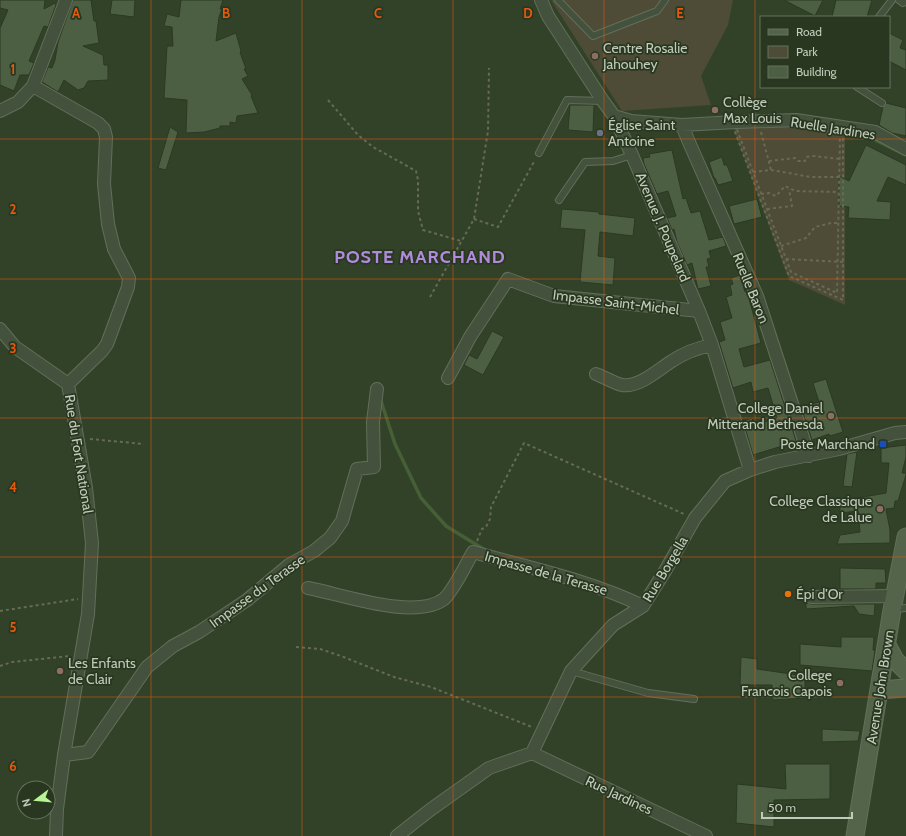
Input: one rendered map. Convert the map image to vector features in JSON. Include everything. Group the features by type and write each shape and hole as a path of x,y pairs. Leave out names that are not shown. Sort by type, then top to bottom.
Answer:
{"main road":[{"name":"Avenue John Brown","path":"855,836 887,645 898,605 906,537"},
{"path":"887,645 895,660 906,671"},
{"path":"880,690 906,688"}],"street":[{"path":"0,111 18,102 33,86 66,0"},
{"name":"Avenue J. Poupelard","path":"540,0 548,16 614,116 632,155 699,311 712,345 750,470"},
{"name":"Rue du Fort National","path":"33,86 98,122 104,129 106,137 104,184 108,224 114,249 129,278 128,287 107,344 102,351 68,384 86,488 92,543 88,614 64,755 56,836"},
{"name":"Ruelle Jardines","path":"614,116 630,121 682,125 796,120 875,132 906,149"},
{"name":"Ruelle Baron","path":"682,125 757,296 809,456"},
{"name":"Impasse Saint-Michel","path":"448,378 470,337 508,278 554,296 699,311"},
{"path":"0,330 15,347 68,384"},
{"path":"596,374 623,385 638,383 652,376 671,361 693,349 712,345"},
{"name":"Impasse du Terasse","path":"64,755 88,752 147,667 173,646 199,632 247,600 289,565 314,551 330,538 342,521 357,469 374,467 373,422 377,389"},
{"name":"Rue Borgella","path":"532,753 571,671 613,625 643,606 665,571 694,518 725,481 750,470 775,462 809,456 895,433 906,432"},
{"name":"Impasse de la Terasse","path":"308,588 384,606 411,607 433,605 445,598 455,584 473,552 544,571 617,594 643,606"},
{"path":"811,597 898,605"},
{"path":"397,836 430,810 489,768 532,753"},
{"name":"Rue Jardines","path":"532,753 706,836"}],"lane":[{"path":"558,0 593,36 657,11 664,0"},
{"path":"880,16 892,0"},
{"path":"899,0 903,3 906,2"},
{"path":"859,88 882,103"},
{"path":"539,153 567,100 603,101"},
{"path":"559,200 585,162 613,161 632,155"},
{"path":"571,671 648,693 694,699"}],"path":[{"path":"430,297 474,219 488,131 489,68"},
{"path":"328,100 358,136 373,147 416,171 418,176 418,211 423,230 461,241"},
{"path":"797,123 843,131 843,262 843,300 789,276 732,124 797,123"},
{"path":"796,125 840,135 840,158 837,293 791,272 736,127 796,125"},
{"path":"760,126 772,170"},
{"path":"474,219 498,227 539,153"},
{"path":"769,161 795,158 798,161 805,161 806,157 813,156 840,158"},
{"path":"753,172 772,170 811,177 839,177"},
{"path":"761,194 769,193 776,196 785,186 795,191 839,192"},
{"path":"767,209 792,206 789,188"},
{"path":"781,246 806,238 815,227 838,223"},
{"path":"786,259 843,262"},
{"path":"78,438 144,444"},
{"path":"477,541 482,529 486,527 490,519 491,507 524,443 694,518"},
{"path":"0,611 89,597"},
{"path":"296,647 320,649 341,656 399,678 431,687 542,731"},
{"path":"0,666 12,662 80,655"}],"green space":[{"path":"551,0 733,0 728,25 701,76 711,105 622,111"},
{"path":"797,122 845,131 845,305 789,280 732,124"}],"building":[{"path":"0,0 45,0 44,9 55,3 56,5 48,27 44,26 29,61 34,63 29,75 20,75 14,91 0,85 0,28 8,10 0,8"},
{"path":"73,0 91,0 99,43 83,46 103,55 104,65 108,65 108,80 88,81 84,88 78,90 64,80 58,92 42,82 48,67 52,68 58,42"},
{"path":"112,0 135,0 134,17 110,14"},
{"path":"181,0 223,0 220,9 222,9 219,17 216,41 236,33 240,52 246,69 244,69 248,76 242,79 252,95 251,96 258,113 237,116 236,123 230,122 230,126 220,126 220,128 204,132 186,133 187,100 164,98 167,46 173,46 172,27 164,26 167,14 179,17"},
{"path":"784,0 823,0 815,16"},
{"path":"836,0 872,0 867,16 832,16"},
{"path":"890,34 903,40 900,48 906,50 906,70 890,62"},
{"path":"886,103 906,108 906,136 892,133 879,125 883,107"},
{"path":"570,105 594,105 593,132 568,130"},
{"path":"170,127 178,132 166,170 158,168"},
{"path":"866,145 906,165 906,185 888,177 877,201 891,202 890,220 848,218 849,207 839,206 839,176 849,181"},
{"path":"672,150 683,199 686,198 691,213 700,211 709,240 723,237 726,245 709,251 711,258 707,259 709,267 706,267 711,286 698,289 692,263 687,265 677,242 674,229 672,230 667,218 676,216 668,191 657,194 644,164 643,158 650,157 649,154"},
{"path":"722,157 724,165 727,165 733,181 718,185 709,162"},
{"path":"757,199 762,217 734,224 729,206"},
{"path":"562,209 599,212 599,214 635,218 633,236 600,232 598,256 615,258 613,285 580,282 585,230 560,228"},
{"path":"740,275 745,292 747,291 761,343 739,349 744,367 770,360 797,444 793,445 792,443 753,455 743,421 752,418 754,425 777,418 768,388 753,392 751,382 733,388 719,342 725,340 720,322 732,318 726,297 732,295 730,285 733,284 731,278"},
{"path":"492,331 504,337 483,375 464,365 469,355 477,359"},
{"path":"826,379 843,432 830,436 829,434 812,440 801,407 819,402 813,383"},
{"path":"906,445 906,457 902,473 906,473 906,475 898,501 895,501 894,508 886,509 890,530 890,543 837,544 840,535 860,532 858,511 840,513 840,501 886,493 889,463 881,463 881,448"},
{"path":"857,452 852,487 843,486 847,454"},
{"path":"840,568 885,569 886,583 876,583 876,589 840,589"},
{"path":"806,603 875,604 874,616 859,614 854,606 806,609"},
{"path":"841,637 874,637 873,650 875,650 872,671 800,665 800,644 841,647"},
{"path":"741,657 757,659 757,669 805,676 805,698 773,700 772,685 740,685"},
{"path":"822,729 860,731 858,741 822,742"},
{"path":"785,764 830,764 830,799 774,800 774,827 736,823 737,784 786,789"}],"waterway":[{"path":"867,136 906,155"},
{"path":"380,398 395,444 421,498 446,526 485,550"}],"place":[{"name":"Centre Rosalie Jahouhey","path":"595,56"},
{"name":"Collège Max Louis","path":"715,110"},
{"name":"Église Saint Antoine","path":"600,133"},
{"name":"College Daniel Mitterand Bethesda","path":"831,416"},
{"name":"Poste Marchand","path":"883,444"},
{"name":"College Classique de Lalue","path":"880,509"},
{"name":"Épi d’Or","path":"788,594"},
{"name":"Les Enfants de Clair","path":"60,671"},
{"name":"College Francois Capois","path":"840,683"}],"district":[{"name":"POSTE MARCHAND","path":"420,257"}]}
